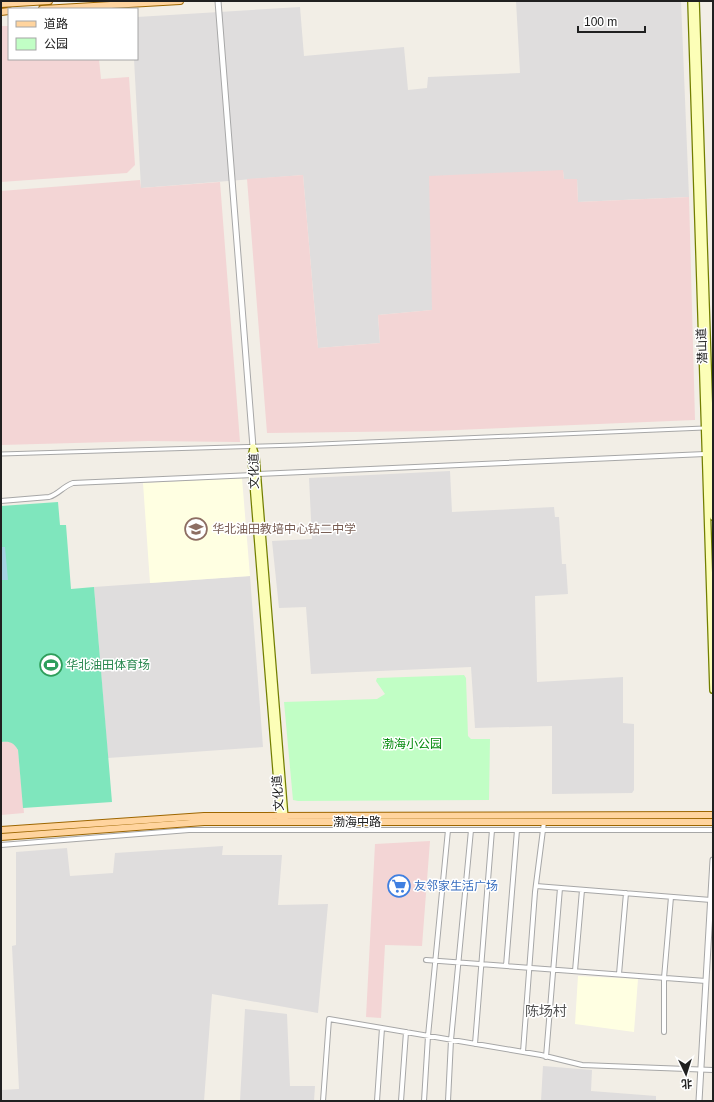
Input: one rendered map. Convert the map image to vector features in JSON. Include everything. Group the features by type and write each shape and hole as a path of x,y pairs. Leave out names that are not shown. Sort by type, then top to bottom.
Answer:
{"main road":[{"path":"1,4 49,1"},
{"path":"59,8 180,1"},
{"name":"潜山道","path":"690,1 713,517"},
{"name":"潜山道","path":"696,1 709,428 705,454 713,690"},
{"name":"文化道","path":"253,447 252,457 255,475 282,819"},
{"name":"渤海中路","path":"1,837 198,823 282,819 713,815"},
{"name":"渤海中路","path":"1,830 198,816 282,819 713,822"}],"street":[{"path":"218,1 253,447"},
{"path":"1,454 253,447 709,428"},
{"path":"1,501 54,496 65,486 73,483 705,454"},
{"path":"523,1052 536,886 544,822"},
{"path":"1,845 189,830 713,830"},
{"path":"424,1101 428,1036 448,830"},
{"path":"448,1101 451,1040 470,830"},
{"path":"474,1044 492,830"},
{"path":"506,966 517,830"},
{"path":"699,1101 713,860"},
{"path":"536,886 711,900"},
{"path":"546,1057 560,888"},
{"path":"575,971 582,890"},
{"path":"619,974 626,893"},
{"path":"664,1032 664,978 671,897"},
{"path":"426,960 706,981"},
{"path":"323,1101 329,1019 523,1052 582,1065 713,1070"},
{"path":"377,1101 382,1028"},
{"path":"401,1101 406,1032"}],"shaded area":[{"path":"516,1 681,1 689,197 578,202 577,179 564,179 563,171 432,310 378,315 380,343 318,348 303,175 141,188 134,60 138,60 138,17 300,7 304,56 404,47 408,90 427,88 428,77 520,73"},
{"path":"1,26 8,26 8,60 99,60 101,79 129,77 135,165 127,173 1,182"},
{"path":"563,170 564,179 577,179 578,202 689,197 695,420 433,431 267,433 247,179 303,175 318,348 380,343 378,315 432,310 429,176"},
{"path":"140,180 141,188 220,182 240,442 148,441 1,445 1,191"},
{"path":"450,471 452,512 554,507 555,517 559,517 562,564 566,564 568,594 535,596 537,682 623,677 623,723 634,724 634,790 632,793 552,794 552,726 475,728 471,667 311,674 306,607 279,608 272,541 312,539 309,478"},
{"name":"华北油田教培中心钻二中学","path":"242,478 250,576 150,583 143,483"},
{"path":"250,576 263,747 108,758 94,587"},
{"path":"10,741 18,750 24,813 1,815 1,742"},
{"path":"430,841 422,946 385,945 381,1018 366,1017 375,844"},
{"path":"223,846 222,855 282,855 278,905 328,904 318,1013 212,994 204,1101 1,1101 1,1090 19,1089 12,946 16,945 16,852 67,848 70,876 113,873 115,853"},
{"path":"578,976 638,979 634,1032 575,1024"},
{"path":"245,1009 287,1014 290,1086 315,1086 314,1101 240,1101"},
{"path":"543,1066 592,1070 591,1091 656,1096 656,1101 541,1101"}],"green space":[{"name":"华北油田体育场","path":"58,502 60,525 66,525 71,589 94,587 112,802 23,808 18,750 11,743 1,742 1,506"},
{"name":"渤海小公园","path":"464,675 466,678 468,736 471,739 490,739 489,800 293,800 284,702 377,699 385,694 376,681 377,678"}],"water":[{"path":"1,547 5,547 8,580 1,580"}],"place":[{"name":"华北油田教培中心钻二中学","path":"196,529"},
{"name":"华北油田体育场","path":"51,665"},
{"name":"友邻家生活广场","path":"399,886"}],"district":[{"name":"陈场村","path":"546,1011"}]}
